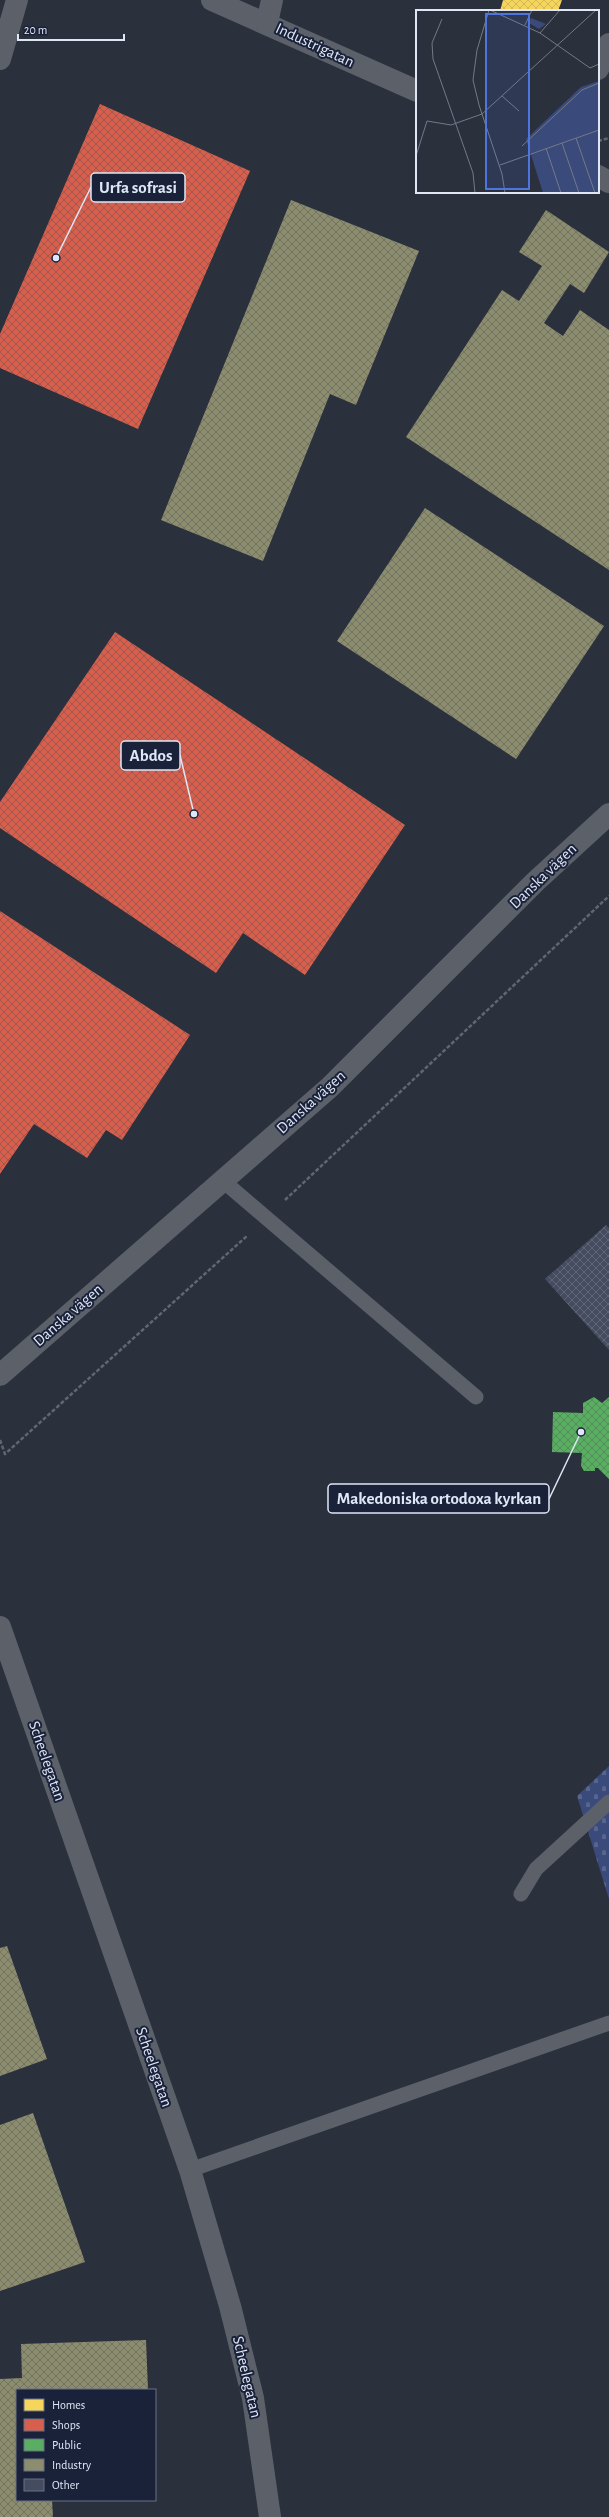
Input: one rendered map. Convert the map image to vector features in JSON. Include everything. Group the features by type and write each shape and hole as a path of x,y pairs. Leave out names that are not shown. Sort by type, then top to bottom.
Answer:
{"street":[{"path":"0,59 17,0"},
{"name":"Industrigatan","path":"212,0 267,23 416,91"},
{"path":"267,23 272,0"},
{"path":"599,67 609,44"},
{"path":"599,177 609,182"},
{"name":"Danska vägen","path":"0,1375 330,1087 535,882 609,814"},
{"name":"Scheelegatan","path":"0,1627 190,2170 230,2306 253,2398 270,2517"}],"lane":[{"path":"222,1180 265,1219 476,1397"},
{"path":"520,1894 536,1869 609,1802"},
{"path":"190,2170 609,2023"}],"path":[{"path":"599,141 609,138"},
{"path":"0,1440 5,1454 265,1219 609,896"}],"green space":[{"path":"609,1766 609,1899 577,1796"}],"building: Homes":[{"path":"503,0 562,0 558,10 500,10"}],"building: Shops":[{"path":"100,104 250,171 138,429 0,368 0,334"},
{"path":"115,632 405,825 305,975 243,933 216,973 0,828 0,802"},
{"path":"0,911 190,1035 122,1140 106,1130 87,1158 34,1124 0,1174"}],"building: Public":[{"path":"594,1397 602,1403 609,1397 609,1479 598,1468 595,1468 595,1471 584,1471 581,1466 582,1453 552,1452 553,1412 583,1413 583,1403"}],"building: Industry":[{"path":"291,200 419,251 356,405 330,394 263,561 161,520"},
{"path":"546,210 609,252 584,293 570,284 544,323 563,336 580,310 609,330 609,570 406,437 502,290 519,301 542,266 519,252"},
{"path":"425,508 604,626 516,759 337,641"},
{"path":"7,1946 47,2059 0,2076 0,1948"},
{"path":"33,2113 85,2262 0,2291 0,2125"},
{"path":"146,2340 148,2389 16,2389 16,2501 52,2501 53,2517 0,2517 0,2379 22,2378 21,2344"}],"building: Other":[{"path":"606,1225 609,1228 609,1350 545,1279"}],"place":[{"name":"Urfa sofrasi","path":"56,258"},
{"name":"Abdos","path":"194,814"},
{"name":"Makedoniska ortodoxa kyrkan","path":"581,1432"}]}
